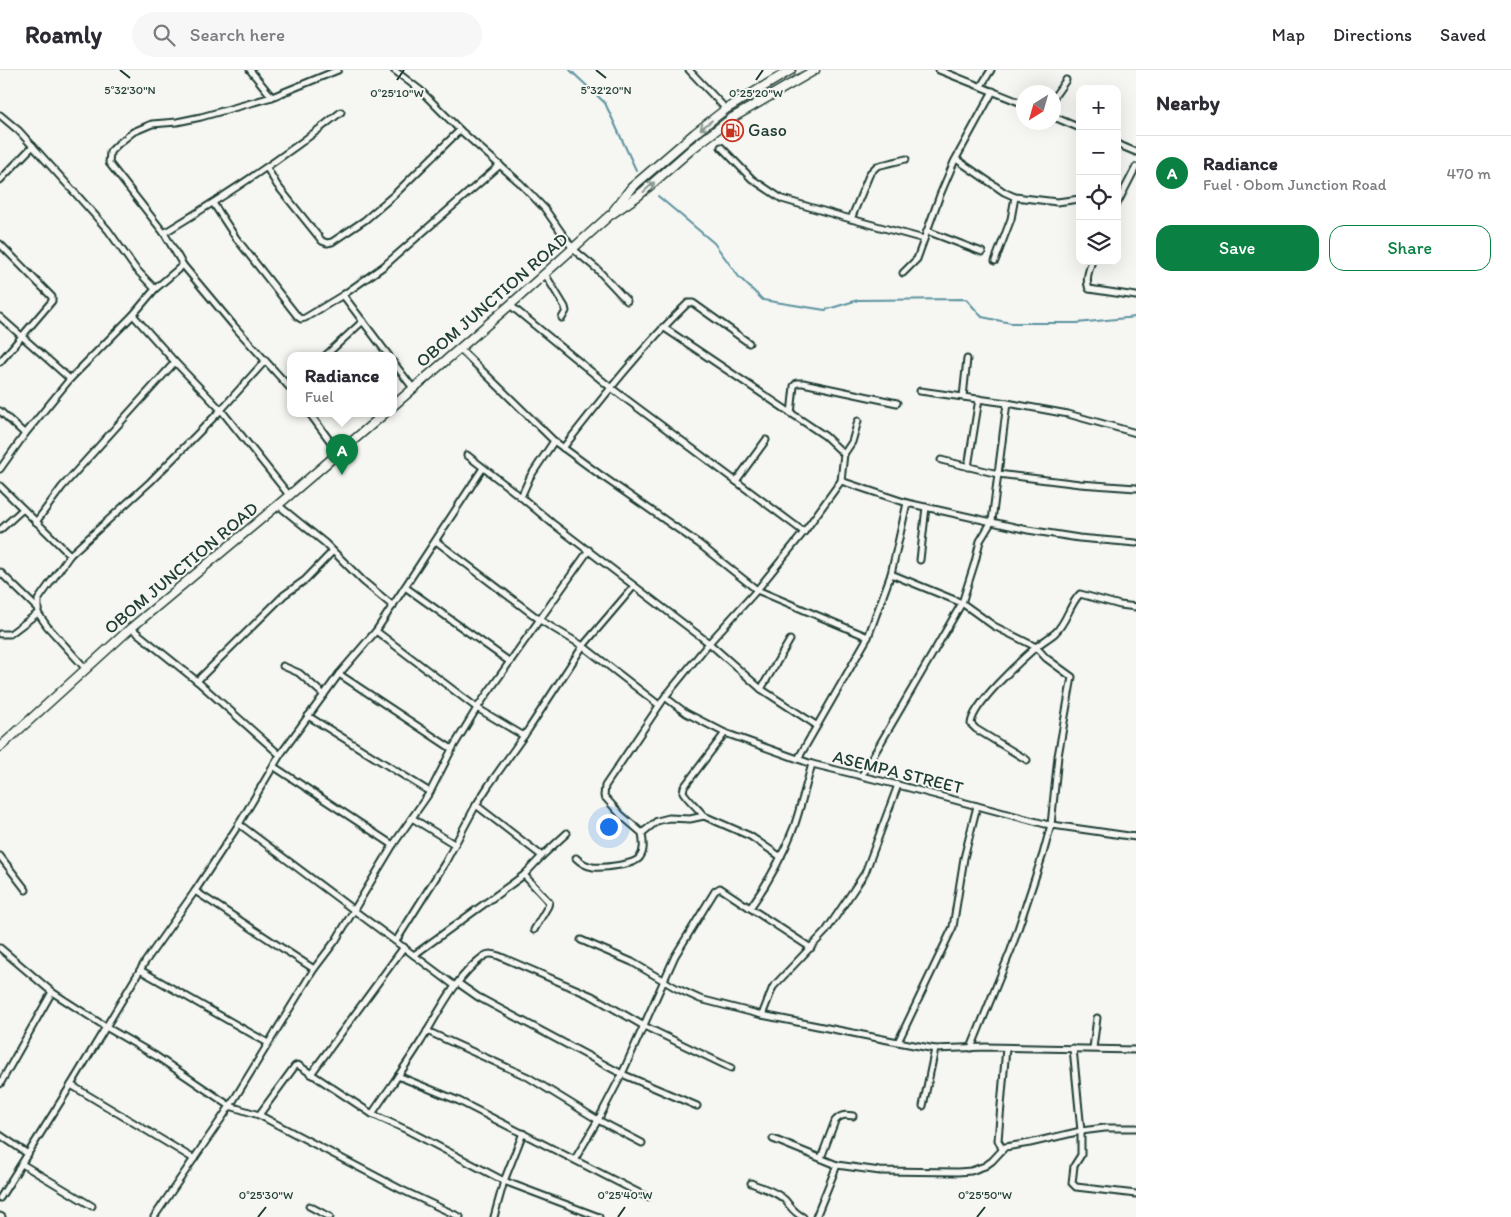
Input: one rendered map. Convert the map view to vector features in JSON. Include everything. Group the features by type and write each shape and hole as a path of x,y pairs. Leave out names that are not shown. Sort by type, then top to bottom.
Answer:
{"main road":[{"name":"OBOM JUNCTION ROAD","path":"609,216 631,188 695,133 726,109 791,70"},
{"name":"OBOM JUNCTION ROAD","path":"397,402 609,216 638,196 693,148 732,118 815,70"},
{"name":"OBOM JUNCTION ROAD","path":"0,747 131,628 381,417"}],"street":[{"path":"250,70 272,97"},
{"path":"394,70 420,90 460,130 520,183 545,209 573,249 597,270 627,301"},
{"path":"689,70 726,109"},
{"path":"939,70 1016,101"},
{"path":"981,86 991,70"},
{"path":"287,385 182,265 164,233 108,163 110,152 133,132 152,124 177,122 201,117 272,97 335,71"},
{"path":"1061,87 1066,80"},
{"path":"903,273 917,260 940,194 992,91"},
{"path":"164,233 267,168 341,112"},
{"path":"0,115 33,146 108,230 135,268 156,289"},
{"path":"1061,120 1076,126"},
{"path":"267,168 277,185 322,241 327,243 332,242 365,220 394,195 460,130"},
{"path":"0,180 33,146"},
{"path":"1121,146 1136,152"},
{"path":"721,147 752,179 782,199 924,238"},
{"path":"851,219 870,173 878,166 906,159"},
{"path":"956,159 1004,192 1015,197 1058,202 1076,200"},
{"path":"213,203 236,238 301,319 343,295 384,266 500,165"},
{"path":"1121,196 1136,167"},
{"path":"995,261 1011,219 1015,197"},
{"path":"927,231 982,252"},
{"path":"0,244 52,297 52,301 0,362"},
{"path":"0,469 70,379 156,289 182,265"},
{"path":"1091,265 1087,279 1089,289 1136,296"},
{"path":"545,274 565,306 566,311 562,318"},
{"path":"343,295 386,352"},
{"path":"563,448 610,387 663,327 688,303 693,303 748,343"},
{"path":"510,305 610,387 804,532"},
{"path":"133,314 221,410 290,495"},
{"path":"0,317 70,379"},
{"path":"329,352 362,321"},
{"path":"663,327 825,436 844,454"},
{"path":"459,348 554,441 698,543 757,590 868,637"},
{"path":"963,397 967,359"},
{"path":"38,611 38,600 70,555 150,482 221,410 265,361"},
{"path":"36,522 62,487 175,362"},
{"path":"397,367 413,388"},
{"path":"792,414 794,386 797,383 803,382 897,403"},
{"path":"920,391 1007,403 1068,414 1136,433"},
{"path":"968,467 979,399"},
{"path":"862,776 962,603 980,541 992,521 1007,403"},
{"path":"0,411 26,434"},
{"path":"312,417 340,453"},
{"path":"576,858 592,867 605,867 630,863 638,860 642,855 644,845 642,833 604,796 605,786 659,705 709,643 757,590 804,532 841,481 844,454 852,442 858,421"},
{"path":"736,481 766,440"},
{"path":"521,497 530,478 554,441"},
{"path":"467,456 709,643 761,689 816,725"},
{"path":"941,460 998,474 1080,484 1136,488"},
{"path":"0,1198 71,1086 140,970 239,824 280,755 339,674 376,631 483,468"},
{"path":"841,481 907,503 1028,530 1079,538 1136,543"},
{"path":"0,486 70,555"},
{"path":"798,758 868,637 891,574 907,503"},
{"path":"278,505 333,551 393,606"},
{"path":"920,560 926,507"},
{"path":"0,530 24,509"},
{"path":"436,541 540,620 583,646 659,705"},
{"path":"154,1217 230,1106 314,969 336,940 393,845 430,792 452,748 477,708 589,550"},
{"path":"197,681 284,595 305,580 333,551"},
{"path":"0,572 38,611 48,626 86,669"},
{"path":"891,574 962,603 994,626 1036,647 1046,658 1072,677 1058,756 1051,825 1044,854 1010,950 971,1048"},
{"path":"396,941 445,863 476,804 524,736 583,646 634,586"},
{"path":"405,587 510,662"},
{"path":"1027,760 976,728 971,724 972,718 995,687 1036,647 1055,633 1066,620 1076,598 1080,594 1120,606 1136,607"},
{"path":"0,634 10,634 38,611"},
{"path":"131,628 197,681 280,755"},
{"path":"376,631 477,708 524,736"},
{"path":"761,689 790,640"},
{"path":"283,666 298,673 324,695"},
{"path":"339,674 452,748"},
{"name":"ASEMPA STREET","path":"665,698 686,713 725,733 812,764 898,784 1051,825 1136,837"},
{"path":"308,716 430,792"},
{"path":"725,733 684,787 683,792 704,816 750,836 781,856"},
{"path":"750,908 781,856 794,826 812,764"},
{"path":"273,766 393,845"},
{"path":"762,1015 773,987 826,932 865,873 898,784"},
{"path":"476,804 542,856"},
{"path":"898,1042 953,927 964,858 978,806"},
{"path":"642,833 657,821 669,818 690,819 704,816"},
{"path":"412,818 454,844"},
{"path":"239,824 457,985 622,1074 697,1106"},
{"path":"414,955 524,875 567,833"},
{"path":"0,856 26,890"},
{"path":"524,875 549,902 534,930"},
{"path":"575,1159 622,1074 675,956 715,891 720,888 725,890 812,948"},
{"path":"195,891 314,969"},
{"path":"581,940 632,962 676,988 700,999 762,1015 898,1042 934,1049 1093,1048 1136,1050"},
{"path":"311,1074 404,947"},
{"path":"1,951 52,992 106,1027 156,1056 230,1106 259,1114 402,1190 460,1217"},
{"path":"372,1114 457,985 485,955 490,954 592,996 644,1026 731,1068"},
{"path":"140,970 268,1044"},
{"path":"0,1084 52,992"},
{"path":"1093,1048 1097,1018"},
{"path":"427,1031 528,1078 598,1120 642,1143"},
{"path":"1002,1149 998,1140 1006,1048"},
{"path":"1073,1048 1081,1131 1081,1155 1074,1166 1073,1185 1076,1187 1136,1194"},
{"path":"923,1106 934,1049"},
{"path":"259,1114 295,1066 300,1066 372,1114 504,1181 599,1217"},
{"path":"398,1076 459,1101 647,1197"},
{"path":"71,1086 194,1159"},
{"path":"821,1158 838,1117 844,1114 854,1116"},
{"path":"773,1139 837,1165 880,1172 958,1172 985,1166 1005,1147 1081,1131 1105,1128 1136,1128"},
{"path":"494,1217 504,1181 522,1133"},
{"path":"0,1135 28,1154"},
{"path":"22,1164 92,1206"},
{"path":"816,1217 837,1165"},
{"path":"751,1183 775,1193 792,1210 803,1217"},
{"path":"308,1206 330,1217"}],"waterway":[{"path":"570,70 605,103 636,170"},
{"path":"658,196 714,243 739,277 763,300 825,310 858,300 966,299 982,317 1011,323 1077,323 1136,317"}],"place":[{"name":"Gaso","path":"732,130"},
{"name":"Radiance","path":"342,475"}]}
